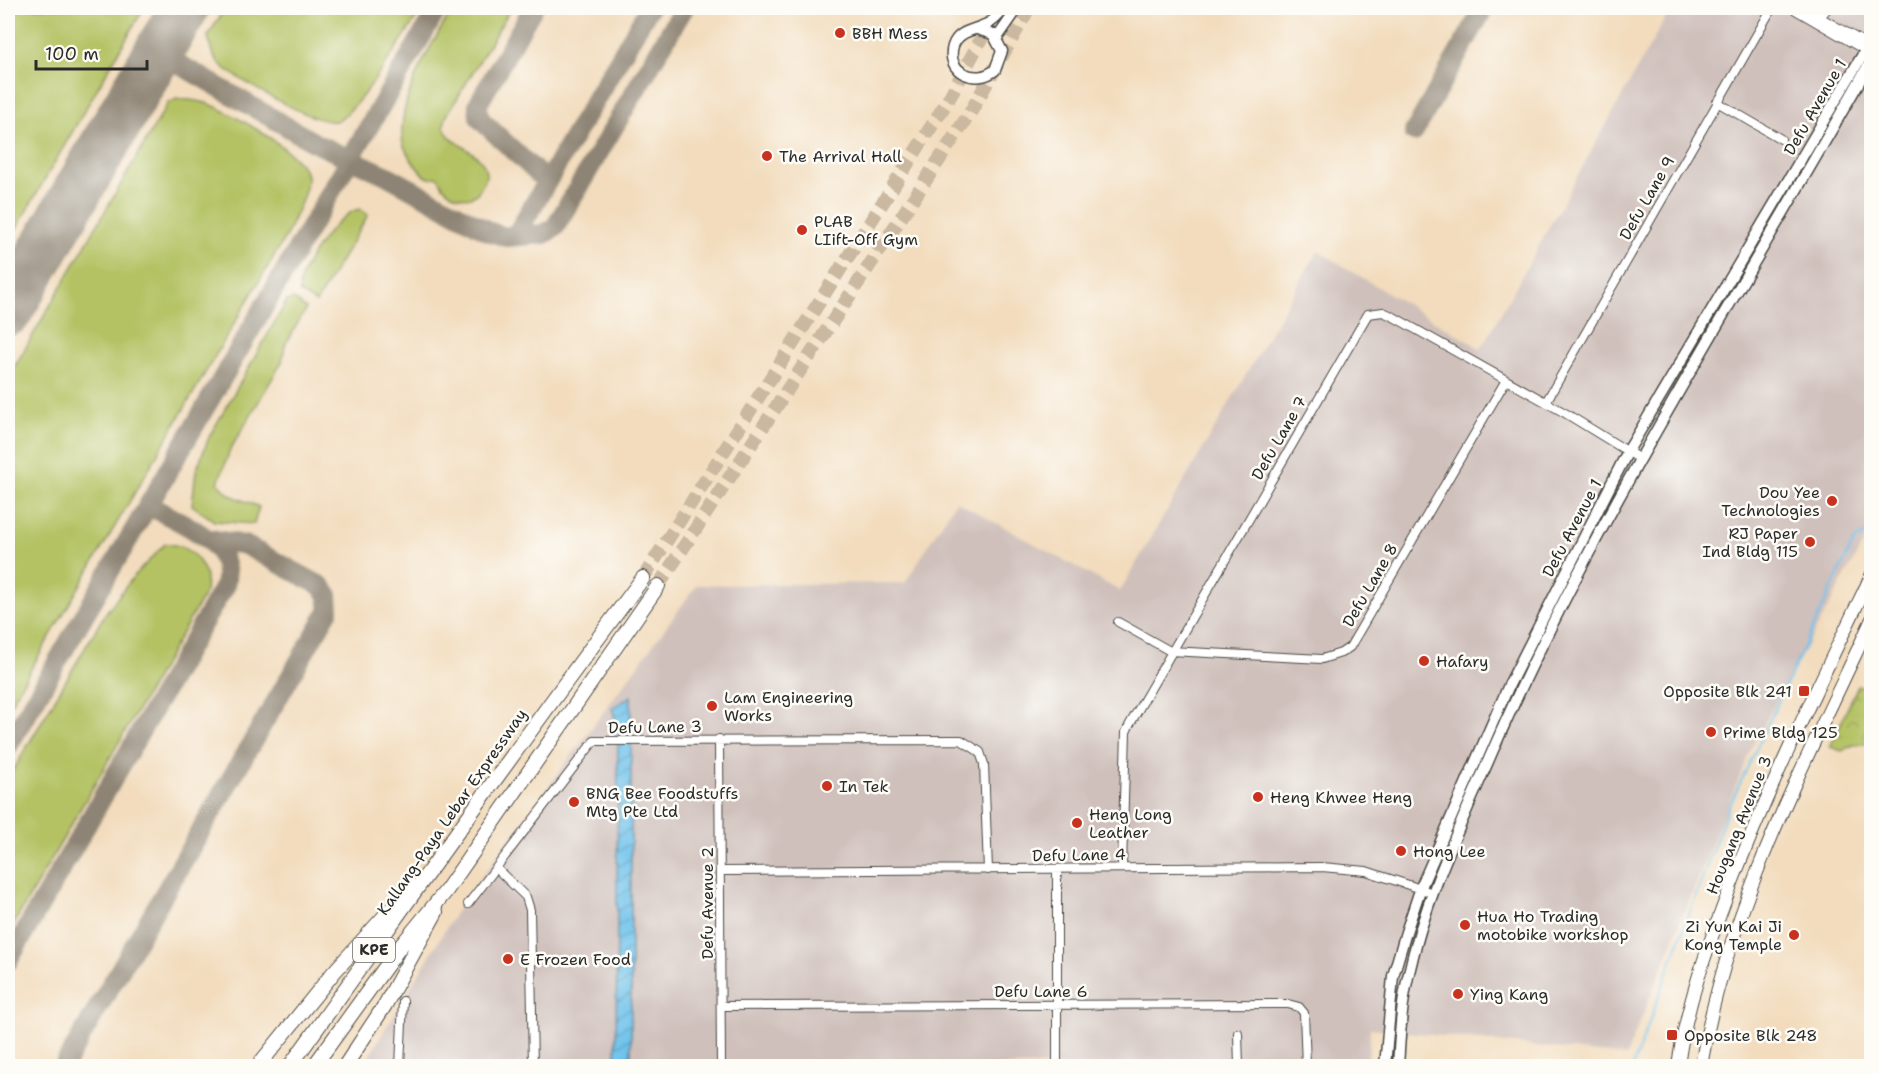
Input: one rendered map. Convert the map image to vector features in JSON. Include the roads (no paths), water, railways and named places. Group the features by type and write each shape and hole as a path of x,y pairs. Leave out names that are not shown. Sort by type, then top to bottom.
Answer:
{"highway":[{"name":"Hougang Avenue 3","path":"1678,1066 1694,995 1725,901 1792,740 1872,574"},
{"name":"Kallang-Paya Lebar Expressway","path":"290,1066 439,860 518,744 643,578"},
{"name":"KPE","path":"314,1066 400,947 446,891 658,586"},
{"name":"Hougang Avenue 3","path":"1701,1066 1720,981 1750,889 1872,619"},
{"path":"258,1066 334,972 396,902 439,860"},
{"path":"1725,901 1738,890 1750,889"},
{"path":"345,1066 386,1005 446,891"}],"main road":[{"path":"977,28 989,31 997,38 1002,58 995,70 985,77 968,76 957,68 953,46 963,33 992,21 1005,8"},
{"path":"997,38 1018,8"},
{"name":"Defu Avenue 1","path":"1384,1066 1393,976 1421,887 1509,685 1628,451 1869,47"},
{"name":"Defu Avenue 1","path":"1398,1066 1407,979 1433,892 1519,690 1576,577 1640,459 1872,59"}],"street":[{"name":"Defu Lane 9","path":"1546,402 1772,8"},
{"path":"1792,8 1869,47"},
{"path":"1804,8 1869,47"},
{"path":"1820,17 1828,8"},
{"path":"1717,102 1781,139"},
{"name":"Defu Lane 7","path":"1122,867 1126,732 1170,651 1368,314 1383,312 1546,402 1640,459"},
{"name":"Defu Lane 8","path":"1170,651 1322,659 1341,653 1350,647 1506,380"},
{"path":"1118,622 1170,651"},
{"name":"Defu Avenue 2","path":"718,739 721,1066"},
{"name":"Defu Lane 3","path":"468,904 594,741 961,740 980,752 984,764 988,870"},
{"name":"Defu Lane 4","path":"721,872 1322,867 1366,872 1433,892"},
{"path":"496,868 526,897 530,909 533,1066"},
{"path":"1057,869 1057,1066"},
{"path":"400,1066 403,1001"},
{"name":"Defu Lane 6","path":"721,1006 1288,1004 1299,1007 1304,1013 1306,1066"},
{"path":"1238,1033 1239,1066"}],"water":[{"path":"631,696 631,1066 616,1066 618,729 612,708"}],"waterway":[{"path":"1633,1066 1727,811 1854,541 1872,529"}],"tunnel":[{"path":"643,578 947,102 998,8"},
{"path":"658,586 970,113 1029,8"}],"place":[{"name":"BBH Mess","path":"840,33"},
{"name":"The Arrival Hall","path":"767,156"},
{"name":"PLAB LIift-Off Gym","path":"802,230"},
{"name":"Dou Yee Technologies","path":"1832,501"},
{"name":"RJ Paper Ind Bldg 115","path":"1810,542"},
{"name":"Hafary","path":"1424,661"},
{"name":"Opposite Blk 241","path":"1804,691"},
{"name":"Lam Engineering Works","path":"712,706"},
{"name":"Prime Bldg 125","path":"1711,732"},
{"name":"In Tek","path":"827,786"},
{"name":"Heng Khwee Heng","path":"1258,797"},
{"name":"BNG Bee Foodstuffs Mtg Pte Ltd","path":"574,802"},
{"name":"Heng Long Leather","path":"1077,823"},
{"name":"Hong Lee","path":"1401,851"},
{"name":"Hua Ho Trading motobike workshop","path":"1465,925"},
{"name":"Zi Yun Kai Ji Kong Temple","path":"1794,935"},
{"name":"E Frozen Food","path":"508,959"},
{"name":"Ying Kang","path":"1458,994"},
{"name":"Opposite Blk 248","path":"1672,1035"}]}
